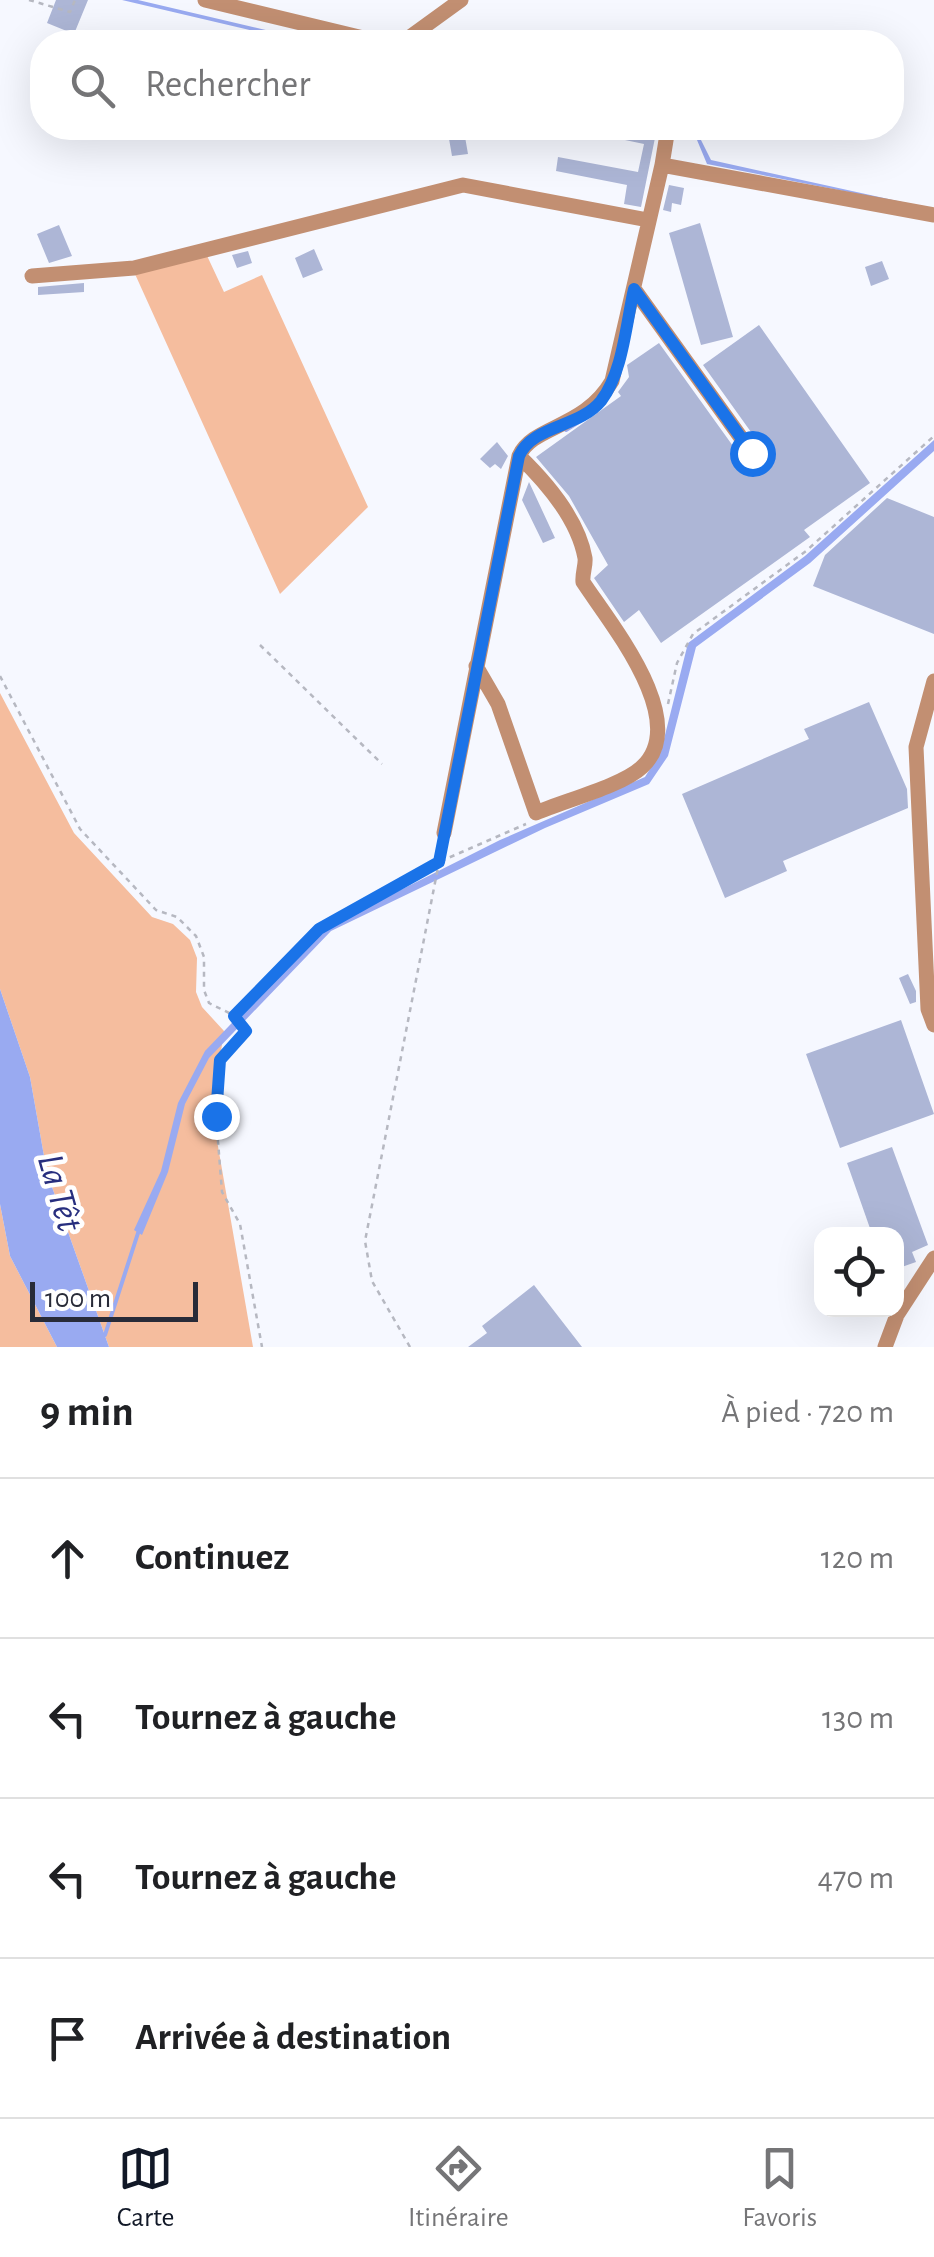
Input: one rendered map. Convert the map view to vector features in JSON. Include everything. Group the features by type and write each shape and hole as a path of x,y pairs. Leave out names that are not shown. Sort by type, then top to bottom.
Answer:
{"street":[{"path":"205,0 330,30"},
{"path":"420,30 461,0"},
{"path":"444,833 519,456 529,440 569,424 600,402 612,381 666,140"},
{"path":"662,165 934,215"},
{"path":"32,276 134,268 463,185 648,220"},
{"path":"634,289 752,453"},
{"path":"476,666 498,704 536,813 640,770 652,756 657,736 645,674 583,582 586,560 566,514 542,478 519,456"},
{"path":"934,681 916,747 928,1009 934,1026"},
{"path":"885,1347 897,1315 934,1258"}],"path":[{"path":"29,0 70,12 76,0"},
{"path":"666,714 676,663 692,634 806,550 934,436"},
{"path":"260,645 382,764"},
{"path":"0,676 80,829 156,910 177,917 196,936 204,957 204,990 209,1003 234,1016 246,1031 220,1060 216,1116 222,1192 240,1224 262,1347"},
{"path":"234,1016 319,929 439,862 540,818"},
{"path":"410,1347 372,1282 365,1240 444,833"}],"shaded area":[{"path":"202,245 224,292 262,275 368,507 280,594 130,263"},
{"path":"0,693 74,833 152,917 173,924 190,940 197,958 196,992 202,1007 224,1031 212,1112 253,1347 109,1347 47,1173 30,1077 0,989"},
{"path":"0,1204 10,1256 57,1347 0,1347"}],"water":[{"path":"122,0 138,0 266,30 250,30"},
{"path":"697,140 701,140 711,160 934,209 707,164"},
{"path":"934,440 934,451 810,563 696,647 668,756 649,784 545,828 331,931 209,1058 185,1104 168,1172 142,1235 134,1230 161,1171 178,1103 205,1051 321,930 500,840 645,777 661,751 688,643 805,556"},
{"name":"La Têt","path":"0,989 30,1077 47,1173 109,1347 57,1347 10,1256 0,1204"}],"building":[{"path":"56,0 88,0 76,30 47,23"},
{"path":"449,140 466,140 468,154 452,156"},
{"path":"625,140 655,140 641,207 624,204 627,185 556,171 558,157 638,172 644,144"},
{"path":"669,185 684,188 681,205 672,203 671,212 663,210"},
{"path":"700,223 733,337 701,345 669,233"},
{"path":"59,225 72,256 49,263 37,234"},
{"path":"314,249 323,270 303,278 295,258"},
{"path":"248,251 252,263 237,268 232,255"},
{"path":"882,261 889,279 871,286 865,267"},
{"path":"84,283 84,292 38,295 38,287"},
{"path":"759,325 870,483 804,530 810,537 661,643 639,610 624,622 594,578 608,565 569,496 536,457 621,396 618,392 629,377 627,365 659,343 743,460 758,463 763,457 761,446 703,365"},
{"path":"497,442 508,456 501,469 495,464 490,468 480,459"},
{"path":"529,482 555,538 543,543 522,500"},
{"path":"887,498 934,517 934,634 813,586 825,555"},
{"path":"869,702 907,789 908,808 783,861 787,871 725,898 682,794 809,739 804,729"},
{"path":"908,974 916,991 916,1002 910,1004 899,978"},
{"path":"901,1020 934,1114 840,1148 806,1054"},
{"path":"892,1147 928,1245 912,1252 916,1262 904,1266 904,1227 870,1227 847,1163"},
{"path":"534,1285 582,1347 468,1347 487,1333 482,1326"}],"waterway":[{"path":"566,430 596,411"},
{"path":"105,1335 139,1230"}],"route":[{"path":"216,1116 220,1060 246,1031 234,1016 319,929 439,862 519,456 535,436 569,424 600,402 612,381 634,289 752,453"}]}
